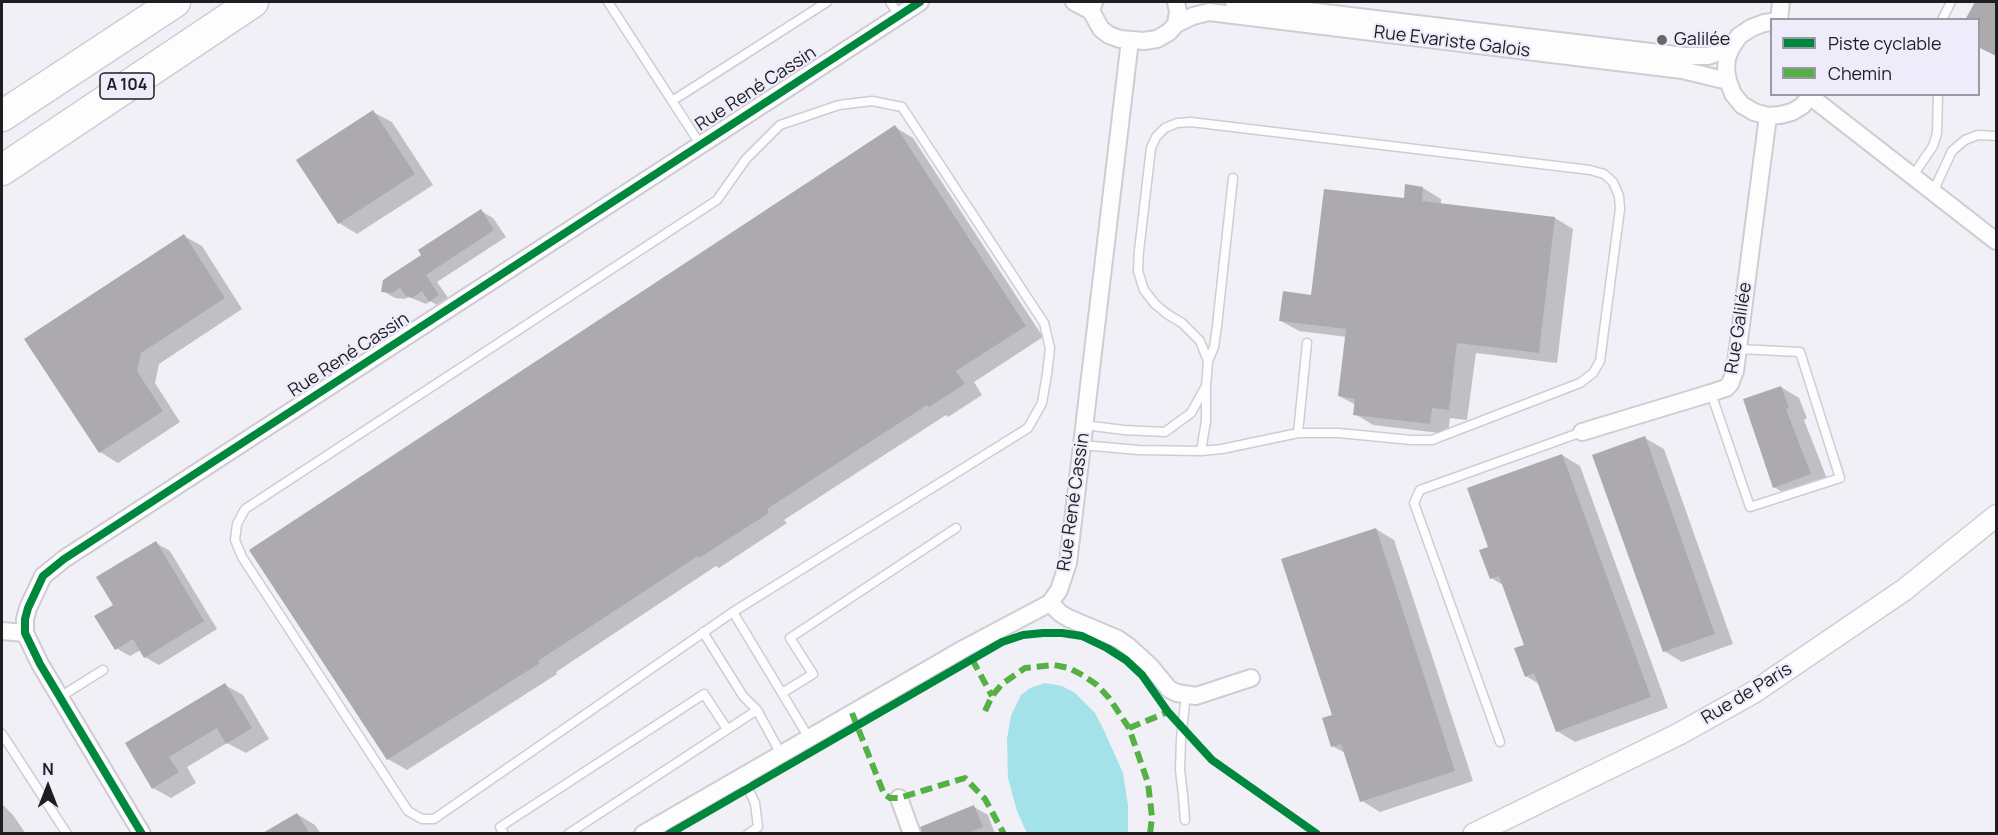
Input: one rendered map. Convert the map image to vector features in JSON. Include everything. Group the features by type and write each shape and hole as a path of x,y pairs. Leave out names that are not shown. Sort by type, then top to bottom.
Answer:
{"highway":[{"name":"A 104","path":"2,116 175,2"},
{"name":"A 104","path":"2,170 253,2"}],"street":[{"name":"Rue René Cassin","path":"25,633 25,619 33,595 43,576 52,568 700,144 895,8 920,2"},
{"name":"Rue Evariste Galois","path":"1074,2 1092,6 1101,29 1120,39 1144,41 1157,39 1169,32 1176,24 1209,12 1682,70 1728,81"},
{"path":"1176,2 1178,12 1176,24"},
{"name":"Rue Evariste Galois","path":"1234,2 1684,56 1708,56 1731,48"},
{"path":"1779,18 1781,2"},
{"path":"1770,22 1751,28 1739,36 1727,58 1728,81 1733,94 1742,105 1754,112 1768,116 1780,116 1802,106 1811,96 1996,241"},
{"name":"Rue René Cassin","path":"1050,603 1059,590 1068,564 1130,40"},
{"name":"Rue Galilée","path":"1582,432 1712,393 1730,384 1735,371 1768,116"},
{"name":"Rue de Paris","path":"1474,834 1679,734 1754,692 1904,590 1996,516"},
{"path":"643,834 965,648 1050,603 1068,618 1128,646 1169,688 1186,696 1196,696 1251,678"},
{"path":"2,631 25,633 60,697 142,834"},
{"path":"898,798 912,834"}],"lane":[{"path":"608,2 700,144"},
{"path":"672,101 827,2"},
{"path":"1942,18 1951,2"},
{"path":"1912,177 1933,146 1937,134 1938,96"},
{"path":"872,101 902,107 1044,323 1050,348 1042,403 1028,428 733,612 434,819 422,819 408,812 242,557 235,540 237,524 245,509 717,200 746,159 780,125 839,105 872,101"},
{"path":"1082,445 1138,450 1202,451 1298,434 1339,433 1432,440 1580,382 1593,373 1600,361 1603,349 1620,209 1619,196 1613,182 1604,174 1590,170 1191,122 1171,125 1164,128 1156,137 1151,148 1138,271 1144,290 1155,304 1182,323 1200,341 1208,361"},
{"path":"1933,193 1952,151 1965,140 1978,135 1996,136"},
{"path":"1202,451 1206,421 1208,361 1214,346 1217,326 1233,178"},
{"path":"1298,434 1307,343"},
{"path":"1712,393 1750,507 1840,478 1800,351 1738,349"},
{"path":"1084,425 1165,432 1191,413 1206,387"},
{"path":"1500,742 1414,503 1420,490 1582,432"},
{"path":"782,693 813,674 790,638 956,528"},
{"path":"733,612 809,738"},
{"path":"703,632 744,696 757,710 781,754"},
{"path":"60,697 103,670"},
{"path":"504,834 500,827 704,694 727,729"},
{"path":"1185,820 1180,771 1186,696"},
{"path":"568,834 757,710"},
{"path":"2,734 67,834"},
{"path":"742,776 755,803 758,828 748,834"}],"water":[{"path":"1045,683 1062,686 1075,693 1095,713 1123,773 1128,805 1128,833 1028,834 1025,829 1017,811 1008,778 1007,739 1011,716 1021,695 1030,688"}],"building":[{"path":"1975,2 1996,2 1996,56 1980,48 1980,18 1966,18"},
{"path":"373,110 415,174 338,224 296,160"},
{"path":"895,125 1026,326 956,371 965,384 929,407 927,405 767,509 769,513 699,558 698,556 538,661 540,663 387,760 249,550"},
{"path":"1405,184 1423,187 1422,201 1555,217 1539,353 1457,343 1449,410 1432,408 1430,424 1353,415 1355,399 1338,396 1346,329 1279,321 1283,291 1311,295 1324,189 1404,198"},
{"path":"481,209 494,230 426,275 439,295 429,302 422,291 412,298 406,296 400,288 392,293 381,292 383,280 421,255 418,250"},
{"path":"184,234 225,298 141,353 137,371 163,411 99,453 24,339"},
{"path":"1781,386 1789,408 1786,409 1811,474 1773,488 1743,399"},
{"path":"1645,436 1715,634 1663,652 1592,455"},
{"path":"1562,454 1651,697 1556,732 1534,673 1525,677 1514,648 1524,645 1499,576 1490,579 1479,550 1488,547 1467,488"},
{"path":"1376,528 1455,771 1360,802 1341,744 1331,747 1322,718 1332,715 1281,559"},
{"path":"156,541 204,621 144,658 133,639 115,650 94,616 113,605 96,577"},
{"path":"225,683 252,728 226,744 217,728 169,757 179,772 152,789 125,743"},
{"path":"974,805 983,827 965,834 922,834 920,827"},
{"path":"297,813 310,834 261,834"}],"marked path":[{"path":"972,659 992,696"},
{"path":"985,711 992,696 1002,684 1025,668 1054,665 1069,668 1097,685 1109,698 1129,728 1148,783 1152,817 1150,834"},
{"path":"1129,728 1168,712"},
{"path":"852,713 884,794 890,798 899,798 965,778 985,799 1004,834"}],"cycle path":[{"path":"142,834 40,664 25,633 28,608 43,576 64,559 920,2"},
{"path":"669,834 1002,642 1023,635 1043,633 1082,636 1126,660 1142,675 1168,712 1212,760 1317,834"}],"place":[{"name":"Galilée","path":"1662,40"}]}
